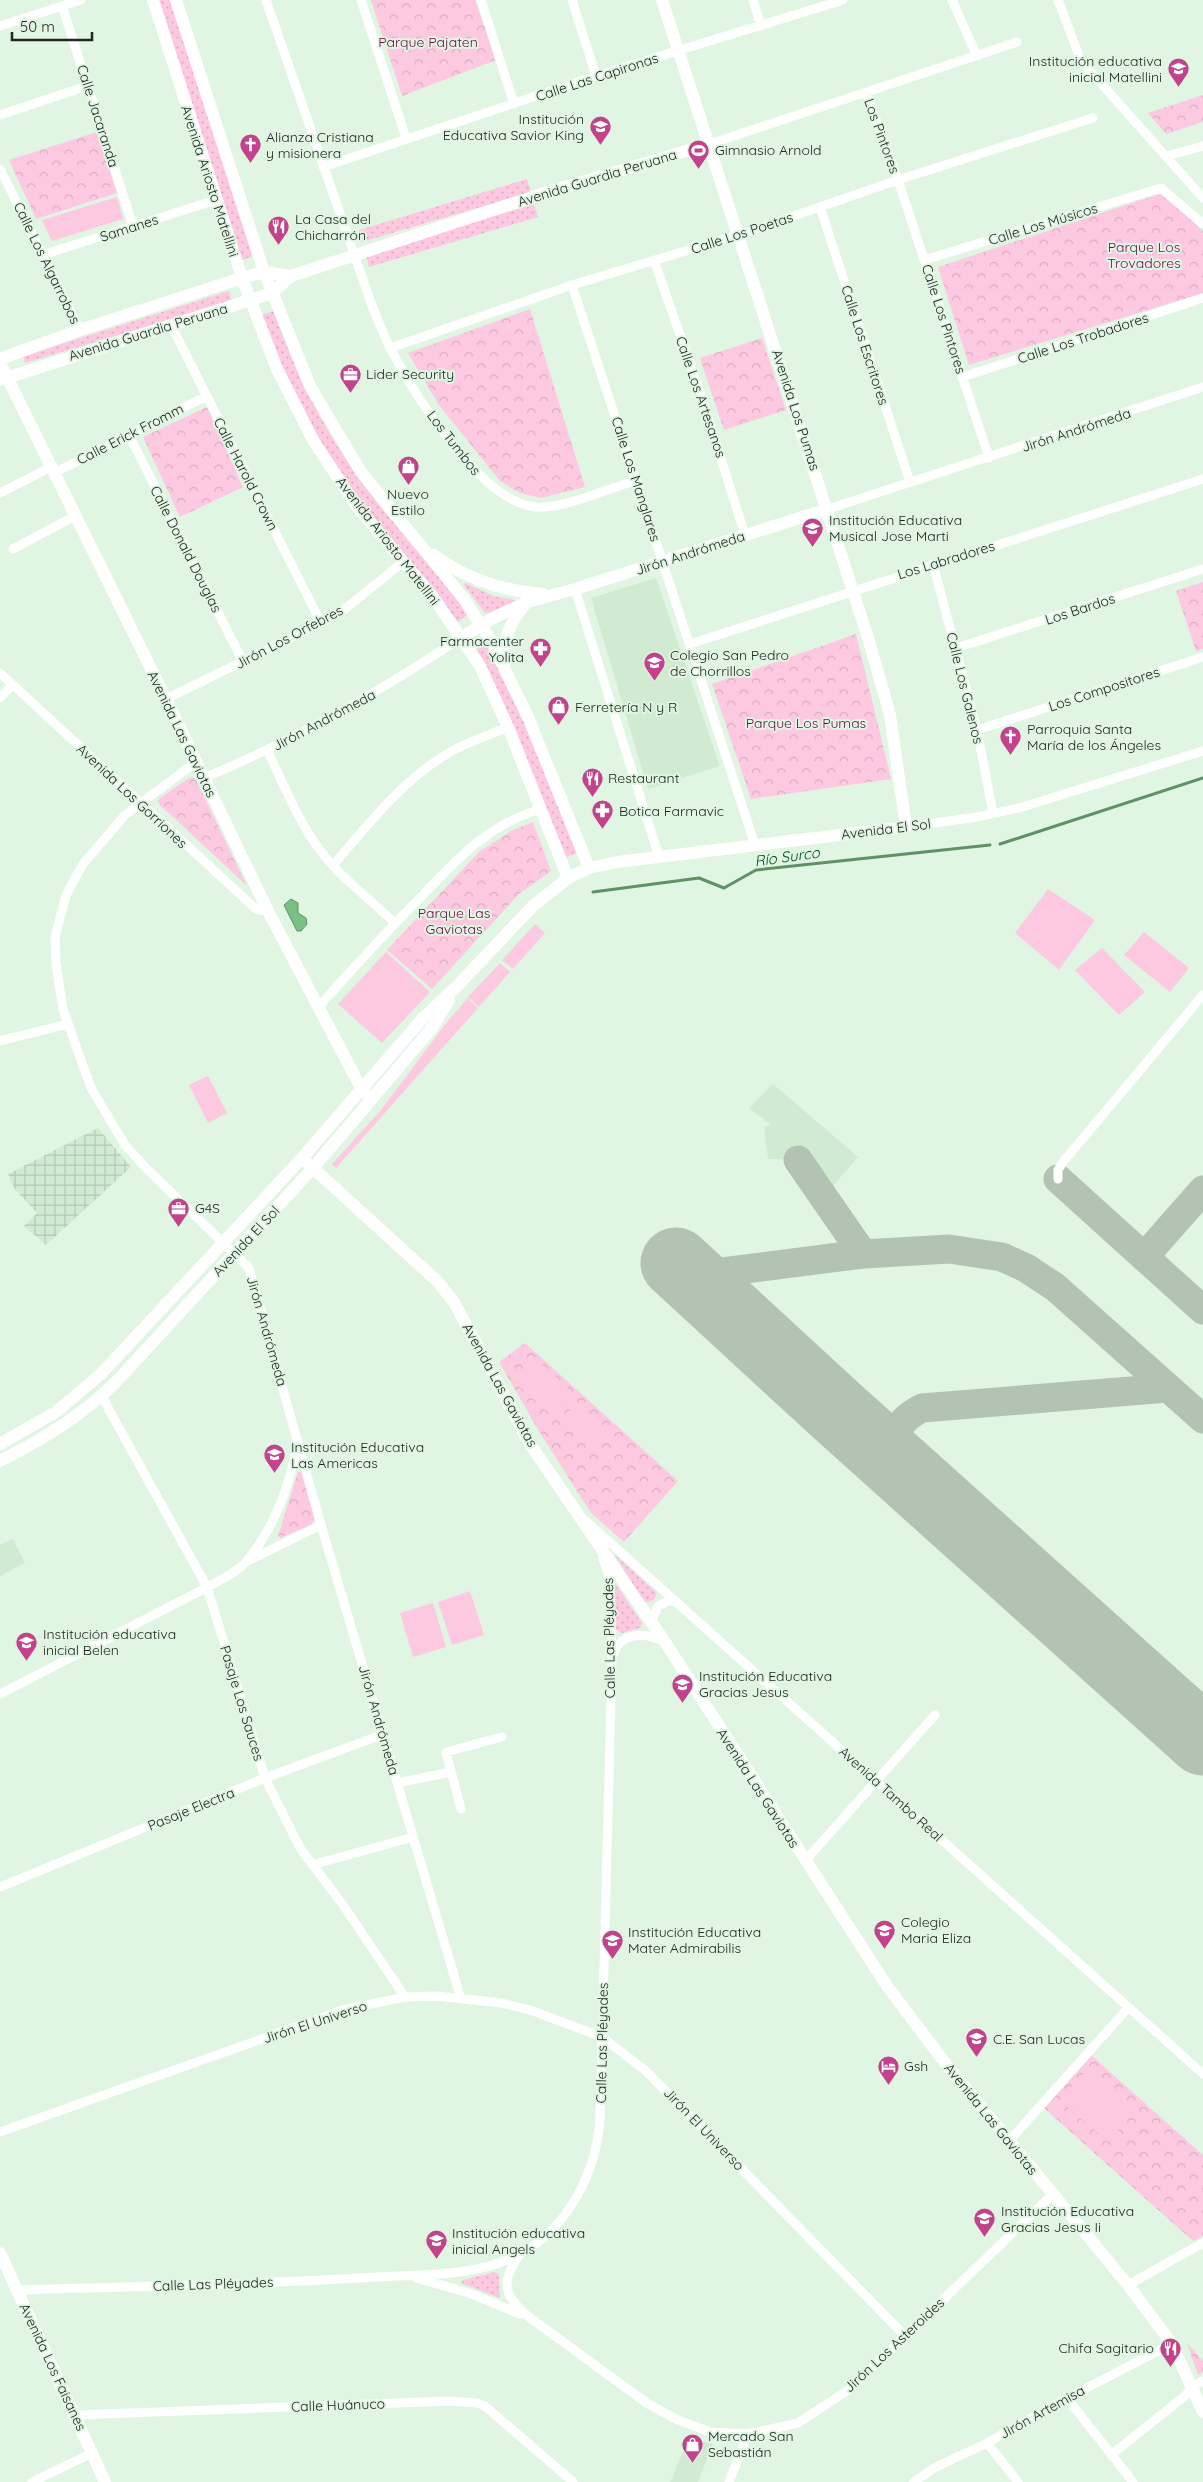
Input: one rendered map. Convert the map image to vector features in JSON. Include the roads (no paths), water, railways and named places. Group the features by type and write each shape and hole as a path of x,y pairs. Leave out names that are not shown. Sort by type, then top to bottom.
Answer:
{"street":[{"path":"0,26 81,0"},
{"name":"Avenida Ariosto Matellini","path":"153,0 242,278 277,369 314,440 355,504 434,597 480,666 508,727 568,878"},
{"name":"Avenida Ariosto Matellini","path":"176,0 264,272 296,354 330,423 361,472 388,508 422,546 482,625 506,668 528,717 589,868"},
{"name":"Los Tumbos","path":"266,0 371,303 390,348 418,396 455,445 481,478 504,495 528,505 560,504 637,480"},
{"path":"361,0 406,138"},
{"path":"481,0 514,104"},
{"path":"572,0 596,76"},
{"name":"Avenida Los Pumas","path":"662,0 828,509 890,715 906,826"},
{"path":"753,0 762,26"},
{"name":"Calle Las Capironas","path":"324,167 596,76 843,0"},
{"path":"952,0 977,56"},
{"path":"1058,0 1082,61 1203,198"},
{"name":"Calle Jacaranda","path":"62,6 133,226"},
{"name":"Avenida Guardia Peruana","path":"0,359 80,330 242,278 264,272 290,276 356,257 545,194 710,144 1017,42"},
{"path":"0,115 88,86"},
{"name":"Los Pintores","path":"866,92 898,180"},
{"name":"Calle Los Poetas","path":"390,348 572,285 739,235 898,180 1093,118"},
{"path":"1167,156 1203,146"},
{"name":"Calle Los Algarrobos","path":"0,169 80,330"},
{"name":"Calle Los Pintores","path":"898,180 989,458"},
{"name":"Calle Los Músicos","path":"924,260 1161,188 1203,224"},
{"name":"Samanes","path":"42,255 216,200"},
{"name":"Calle Los Escritores","path":"820,207 910,482"},
{"name":"Calle Los Artesanos","path":"654,260 702,398 745,535"},
{"name":"Avenida Guardia Peruana","path":"3,379 272,293 290,276"},
{"name":"Calle Los Manglares","path":"572,285 755,845"},
{"name":"Calle Los Trobadores","path":"963,377 1203,298"},
{"name":"Calle Harold Crown","path":"171,325 321,623"},
{"name":"Avenida Las Gaviotas","path":"0,363 3,379 75,516 268,911 362,1090 372,1099"},
{"name":"Jirón Andrómeda","path":"204,778 267,750 347,709 482,625 527,602 662,562 1203,388"},
{"name":"Calle Erick Fromm","path":"0,493 129,435 207,396"},
{"name":"Calle Donald Douglas","path":"129,435 244,662"},
{"name":"Los Labradores","path":"690,644 932,564 1203,479"},
{"path":"13,549 75,516"},
{"path":"422,546 451,566 482,582 516,591 551,594"},
{"name":"Jirón Los Orfebres","path":"166,699 321,623 345,609 403,562"},
{"name":"Calle Los Galenos","path":"932,564 977,730 993,814"},
{"name":"Los Bardos","path":"956,648 1203,569"},
{"path":"575,589 660,857"},
{"path":"506,668 504,652 506,636 512,621 527,602"},
{"name":"Los Compositores","path":"977,730 1203,657"},
{"name":"Avenida Los Gorriones","path":"0,673 256,910 268,911"},
{"path":"0,698 12,684"},
{"path":"333,866 395,795 414,778 454,750 508,727"},
{"path":"267,750 299,816 333,866 395,923"},
{"name":"Avenida El Sol","path":"0,1444 49,1416 87,1387 302,1158 423,1018 458,985 513,925 551,890 568,878 589,868 617,862 993,814 1203,750"},
{"name":"Jirón Andrómeda","path":"196,762 125,815 104,836 83,864 66,894 55,937 52,965 68,1024 91,1088 125,1145 147,1169 249,1268 321,1525 384,1734 460,1999"},
{"path":"319,1006 395,923 476,841 503,824 541,808"},
{"name":"Avenida El Sol","path":"0,1461 51,1434 102,1397 313,1168 432,1028 458,985"},
{"path":"1058,1179 1058,1170 1063,1162 1203,995"},
{"path":"0,1041 68,1024"},
{"name":"Avenida Las Gaviotas","path":"302,1158 437,1281 454,1302 530,1444 665,1642 887,1986 946,2064 1128,2285 1172,2344 1190,2388 1203,2412"},
{"name":"Pasaje Los Sauces","path":"102,1397 207,1588 265,1778 300,1848 343,1905 405,1997"},
{"path":"245,1562 265,1535 281,1502 293,1471 298,1440"},
{"name":"Avenida Tambo Real","path":"579,1515 1203,2074"},
{"name":"Calle Las Pléyades","path":"17,2290 408,2276 481,2270 520,2254 546,2234 564,2216 579,2195 591,2169 599,2143 612,1661 608,1571 579,1515"},
{"path":"0,1694 207,1588 245,1562 321,1525"},
{"path":"651,1623 658,1606 669,1601 677,1602"},
{"path":"612,1661 616,1647 629,1638 650,1635 665,1642"},
{"path":"805,1861 878,1782 935,1715"},
{"name":"Pasaje Electra","path":"0,1887 265,1778 384,1734"},
{"path":"461,1809 446,1752 502,1737"},
{"path":"398,1783 450,1772"},
{"path":"312,1865 413,1836"},
{"name":"Jirón El Universo","path":"0,2132 343,2010 405,1997 436,1996 502,2003 533,2011 602,2037 661,2084 905,2336"},
{"path":"1010,2140 1128,2008"},
{"name":"Jirón Los Asteroides","path":"529,2318 648,2404 678,2420 710,2432 748,2434 798,2423 850,2389 1052,2195"},
{"path":"1128,2285 1203,2244"},
{"name":"Avenida Los Faisanes","path":"0,2253 105,2482"},
{"path":"520,2254 510,2270 508,2291 512,2303 529,2318"},
{"name":"Calle Las Pléyades","path":"408,2276 469,2293 529,2318"},
{"name":"Jirón Artemisa","path":"914,2482 934,2468 987,2443 1067,2398 1172,2344"},
{"path":"1111,2455 1186,2396 1190,2388 1203,2381"},
{"path":"1067,2398 1133,2482"},
{"name":"Calle Huánuco","path":"75,2415 450,2401 478,2404 486,2407 572,2482"},
{"path":"729,2482 748,2434"},
{"path":"987,2443 1018,2482"},
{"path":"38,2481 92,2453"}],"waterway":[{"name":"Río Surco","path":"1000,844 1203,778"},
{"name":"Río Surco","path":"593,892 699,878 724,888 756,870 990,845"}],"place":[{"name":"Institución educativa inicial Matellini","path":"1178,88"},
{"name":"Institución Educativa Savior King","path":"600,146"},
{"name":"Alianza Cristiana y misionera","path":"250,164"},
{"name":"Gimnasio Arnold","path":"699,169"},
{"name":"La Casa del Chicharrón","path":"279,246"},
{"name":"Lider Security","path":"350,393"},
{"name":"Nuevo Estilo","path":"408,485"},
{"name":"Institución Educativa Musical Jose Marti","path":"813,547"},
{"name":"Farmacenter Yolita","path":"540,668"},
{"name":"Colegio San Pedro de Chorrillos","path":"654,682"},
{"name":"Ferretería N y R","path":"559,726"},
{"name":"Parroquia Santa María de los Ángeles","path":"1011,756"},
{"name":"Restaurant","path":"592,797"},
{"name":"Botica Farmavic","path":"603,830"},
{"name":"G4S","path":"179,1227"},
{"name":"Institución Educativa Las Americas","path":"275,1474"},
{"name":"Institución educativa inicial Belen","path":"27,1661"},
{"name":"Institución Educativa Gracias Jesus","path":"683,1703"},
{"name":"Colegio Maria Eliza","path":"885,1949"},
{"name":"Institución Educativa Mater Admirabilis","path":"612,1959"},
{"name":"C.E. San Lucas","path":"977,2058"},
{"name":"Gsh","path":"888,2085"},
{"name":"Institución Educativa Gracias Jesus Ii","path":"985,2238"},
{"name":"Institución educativa inicial Angels","path":"436,2260"},
{"name":"Chifa Sagitario","path":"1170,2367"},
{"name":"Mercado San Sebastián","path":"692,2463"}],"park label":[{"name":"Parque Pajaten","path":"428,42"},
{"name":"Parque Los Trovadores","path":"1144,256"},
{"name":"Parque Los Pumas","path":"806,723"},
{"name":"Parque Las Gaviotas","path":"454,922"}]}
